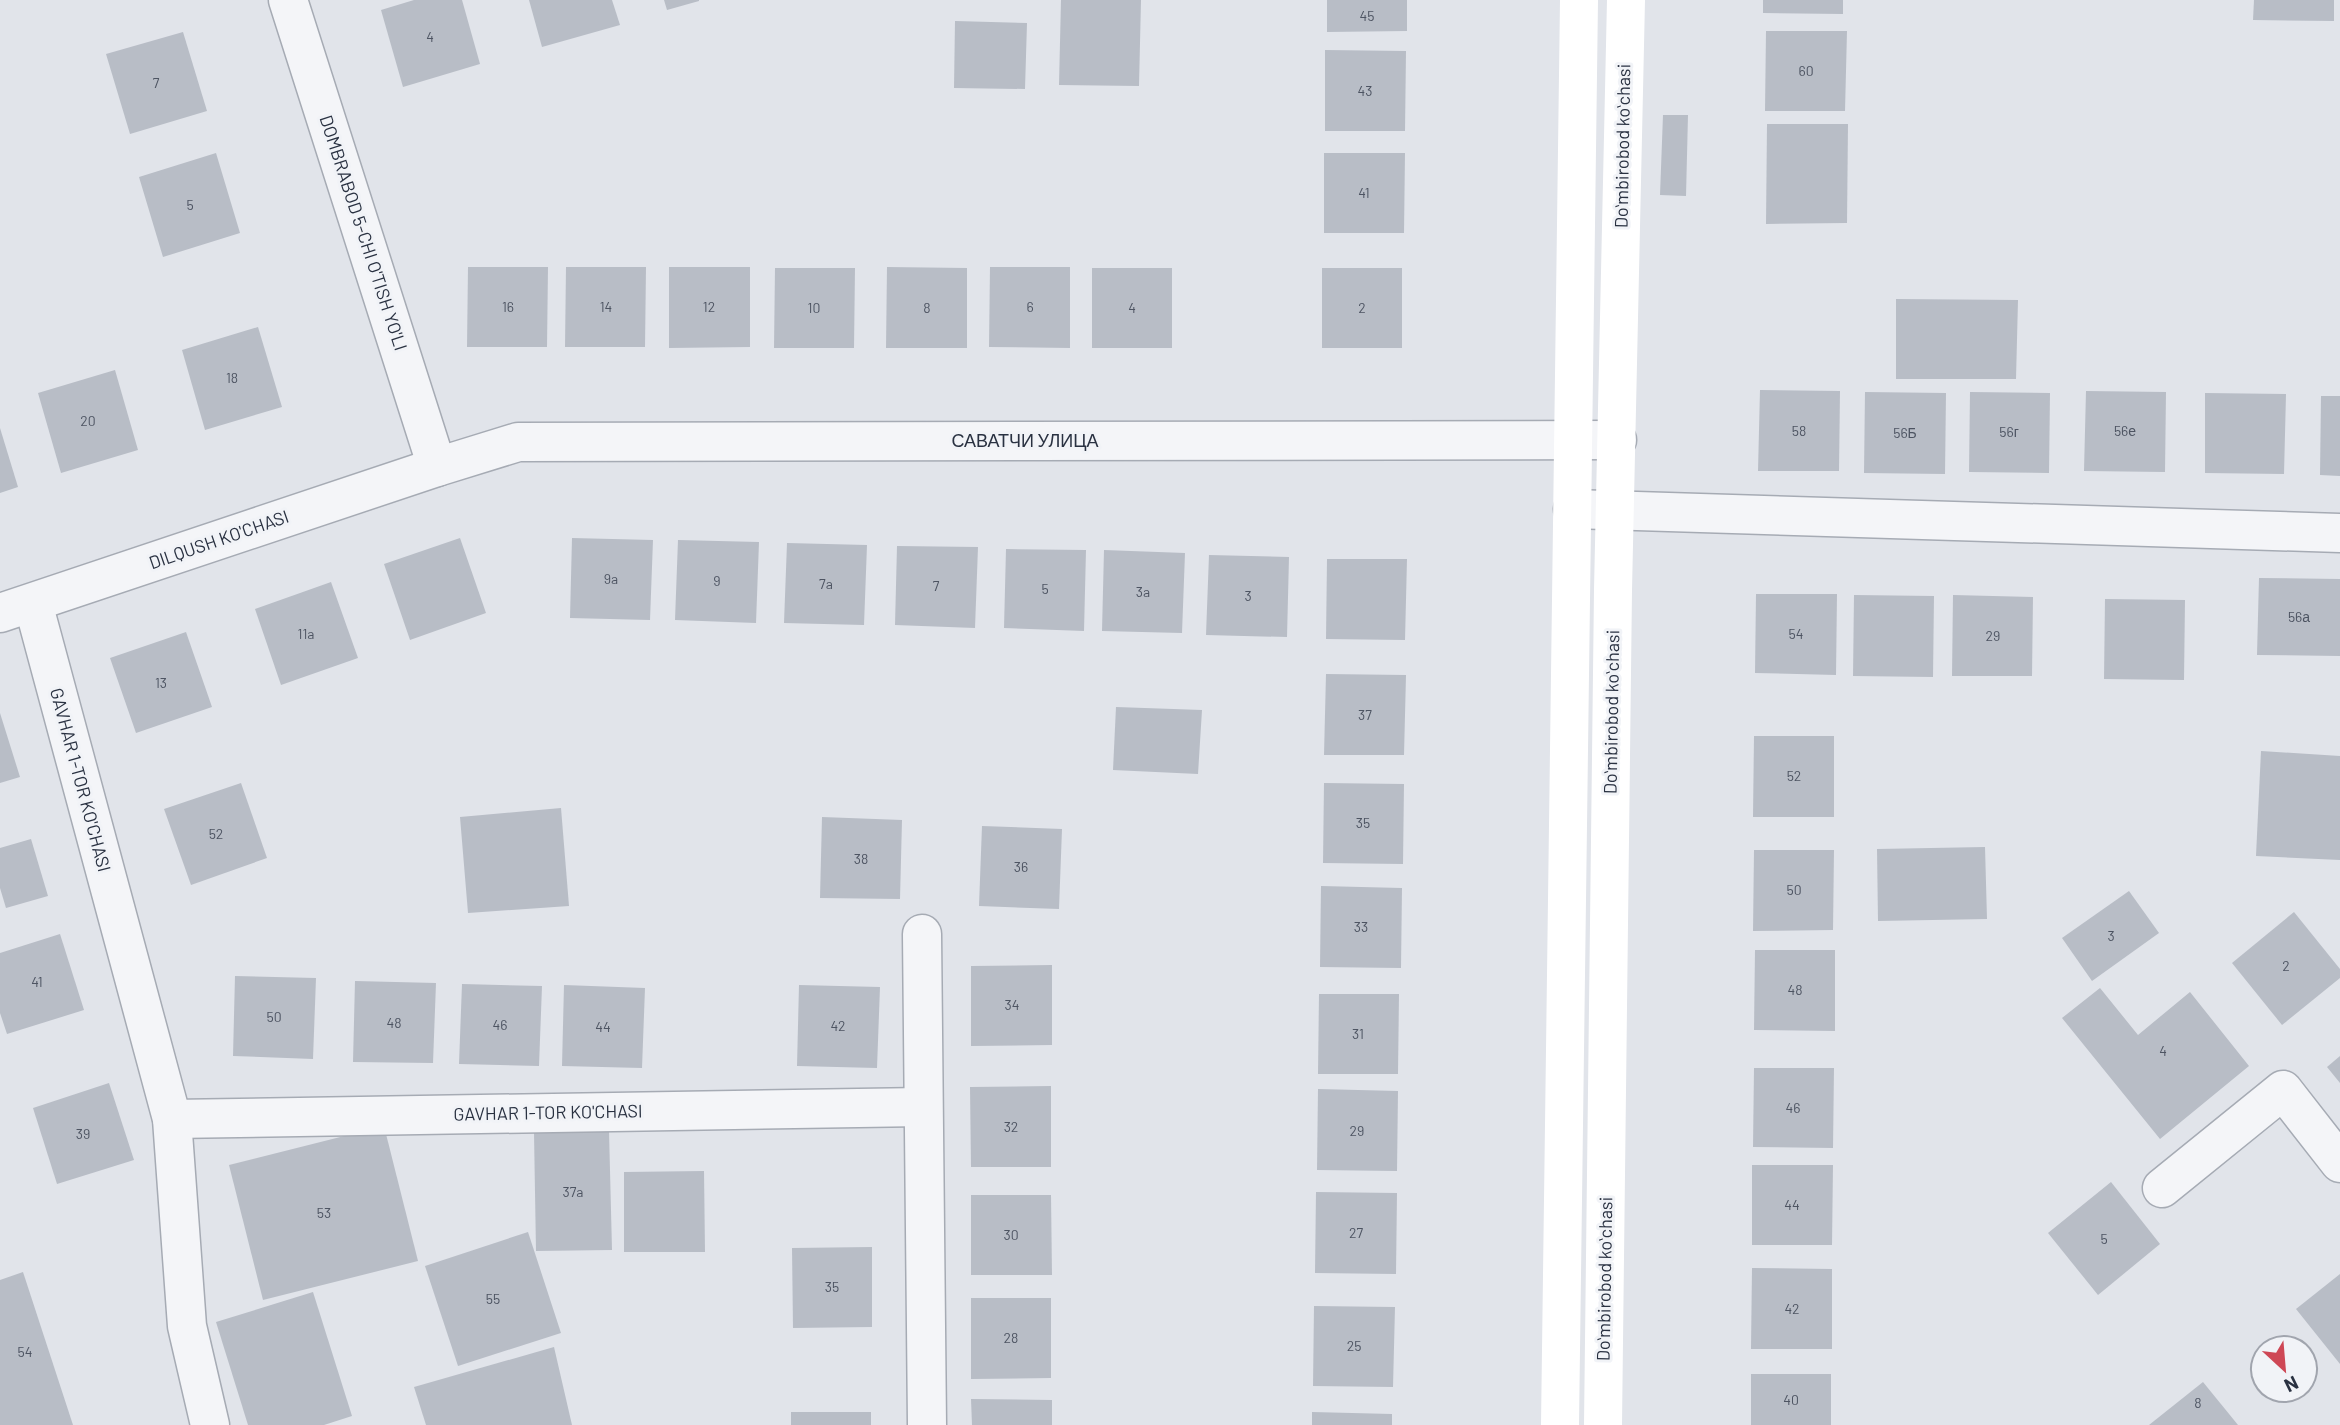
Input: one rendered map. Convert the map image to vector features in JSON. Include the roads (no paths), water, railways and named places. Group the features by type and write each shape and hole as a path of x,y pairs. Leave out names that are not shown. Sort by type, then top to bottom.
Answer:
{"main road":[{"path":"1560,1425 1579,0"},
{"name":"Doʻmbirobod koʻchasi","path":"1603,1425 1615,512 1626,0"}],"street":[{"name":"DOMBRABOD 5-CHI O'TISH YO'LI","path":"288,0 437,467"},
{"name":"САВАТЧИ УЛИЦА","path":"437,467 518,442 1617,440"},
{"name":"DILQUSH KO'CHASI","path":"16,608 437,467"},
{"path":"1573,509 2340,533"},
{"name":"GAVHAR 1-TOR KO'CHASI","path":"16,608 172,1119 187,1326 211,1425"},
{"path":"922,934 927,1425"},
{"path":"2162,1188 2283,1090 2340,1163"},
{"name":"GAVHAR 1-TOR KO'CHASI","path":"172,1119 923,1107"}]}
